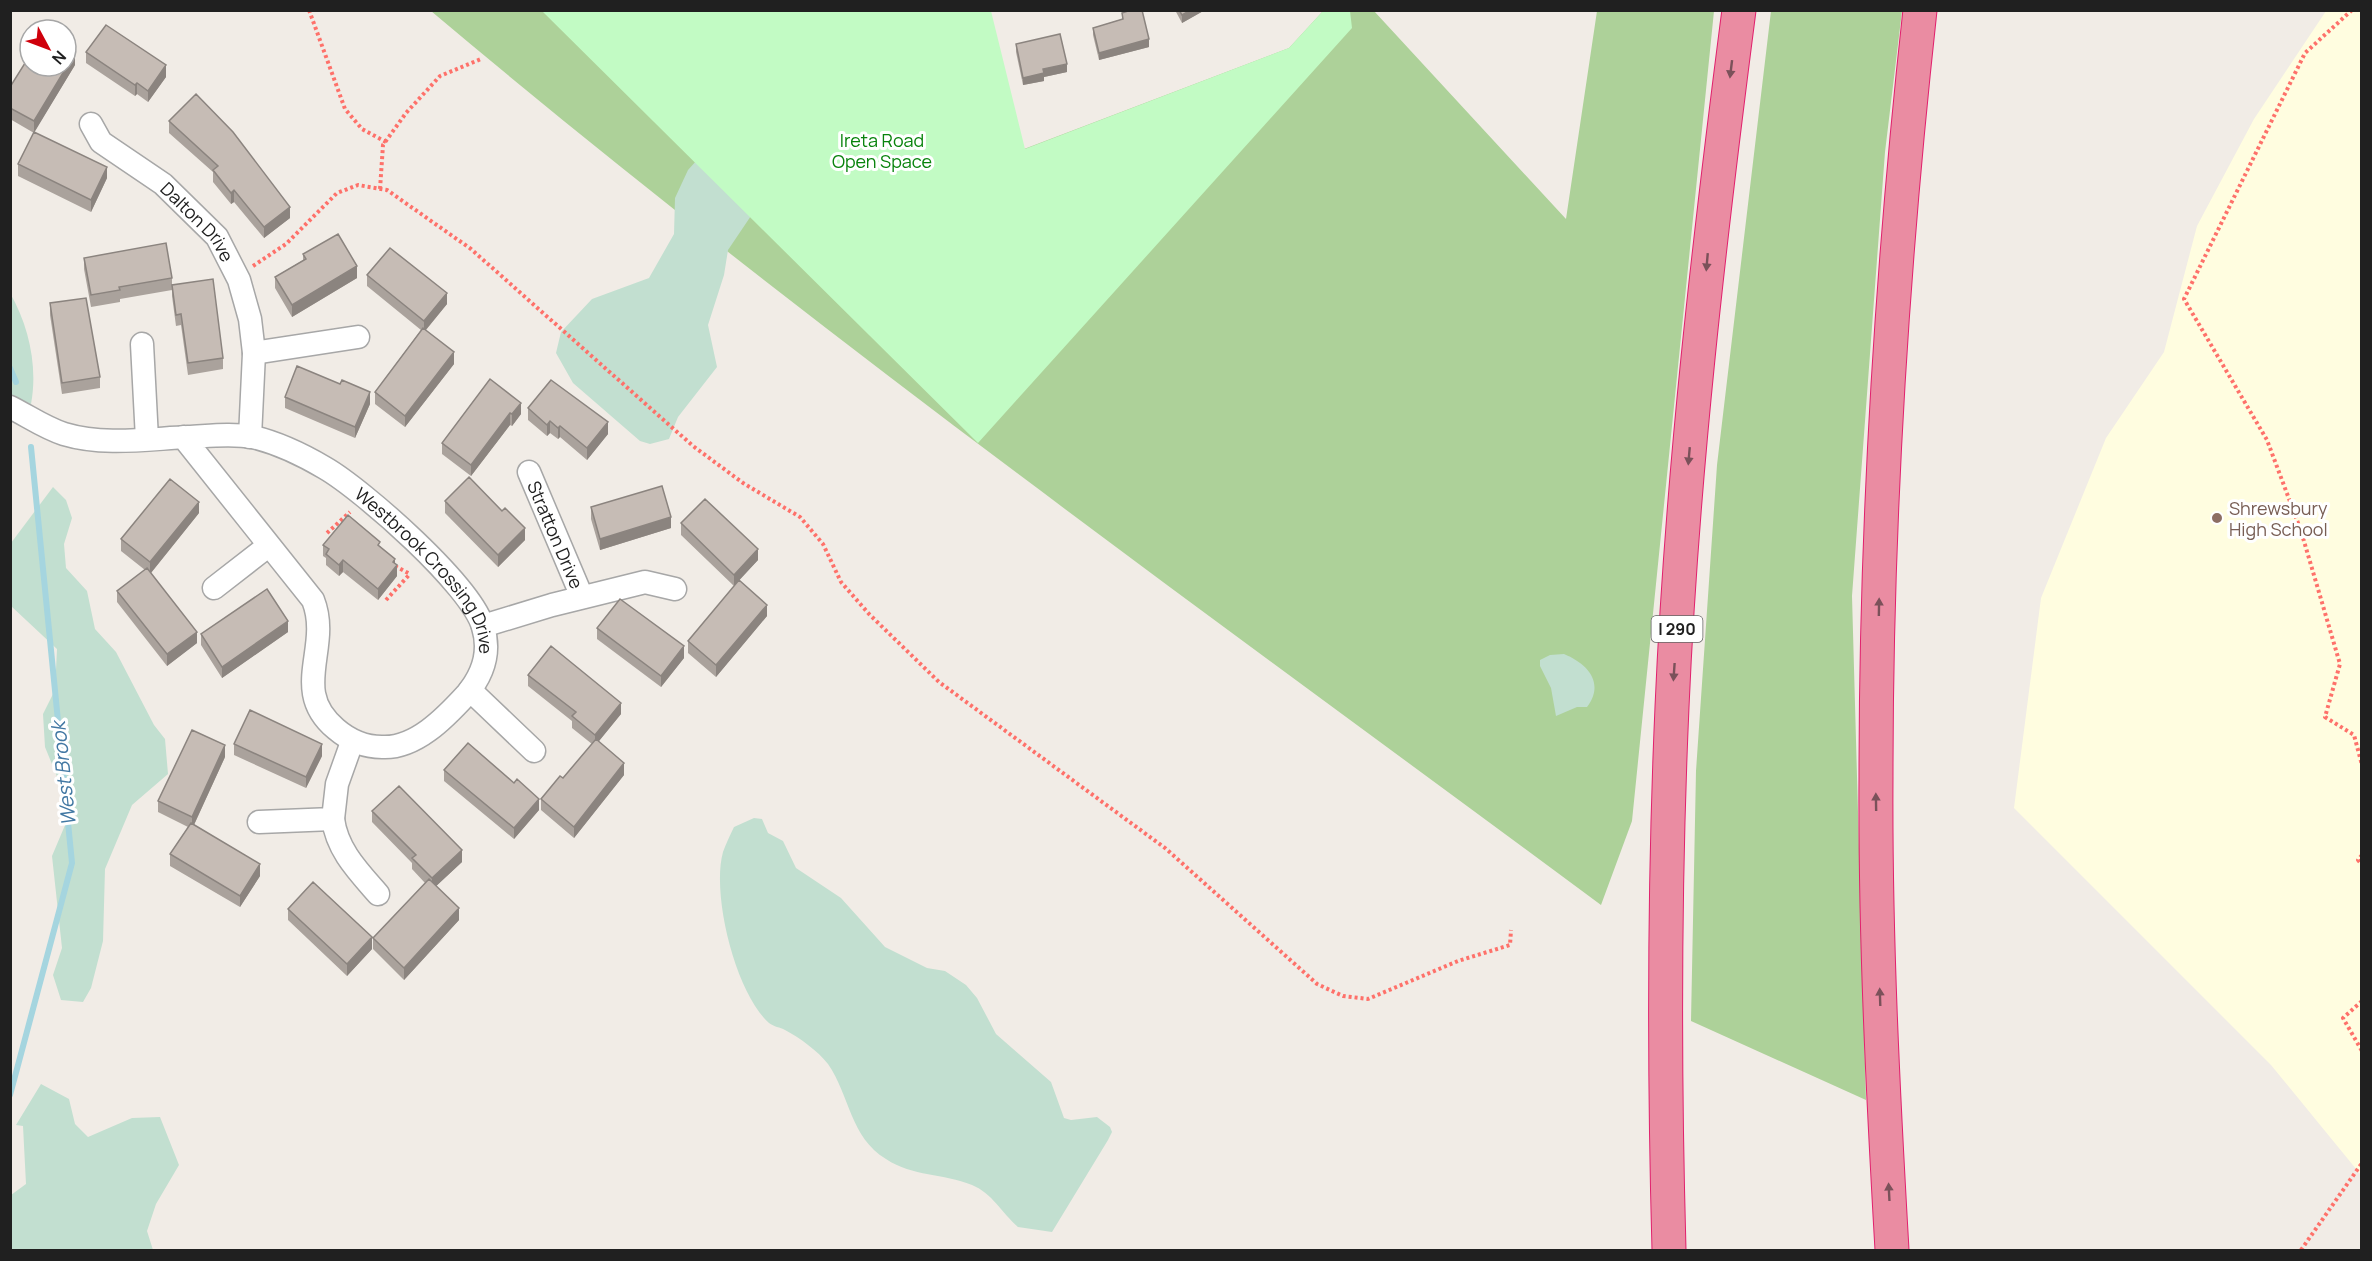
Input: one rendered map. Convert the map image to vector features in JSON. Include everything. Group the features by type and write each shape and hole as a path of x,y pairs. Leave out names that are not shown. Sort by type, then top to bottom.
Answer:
{"highway":[{"name":"I 290","path":"1669,1251 1665,1062 1666,879 1672,704 1686,487 1709,242 1739,10"},
{"path":"1892,1251 1877,888 1879,601 1887,384 1906,136 1920,10"}],"street":[{"name":"Dalton Drive","path":"91,124 101,142 163,184 217,237 236,275 250,319 254,353 250,437"},
{"path":"254,353 358,338"},
{"path":"142,344 147,440"},
{"name":"Westbrook Crossing Drive","path":"10,407 65,434 94,440 250,437 296,453 326,468 355,488 462,592 483,626 487,654 479,677 470,690 450,711 411,742 398,747 352,742"},
{"path":"183,437 313,600 318,618 319,639 312,673 312,692 318,711 352,742 337,784 333,819 335,833 353,865 378,894"},
{"name":"Stratton Drive","path":"529,472 582,597"},
{"path":"214,588 268,546"},
{"name":"Stratton Drive","path":"483,626 582,597 645,582 675,589"},
{"path":"470,690 534,751"},
{"path":"259,822 333,819"}],"path":[{"path":"309,10 345,109 362,129 386,142"},
{"path":"2352,10 2305,53 2184,298 2267,440 2301,531 2340,664 2325,717 2354,735 2361,765"},
{"path":"380,189 383,145 406,113 440,76 481,59"},
{"path":"236,275 286,244 338,193 358,185 387,190 471,249 693,446 743,483 800,517 823,544 841,582 869,614 939,682 1165,848 1317,984 1343,996 1368,999 1458,961 1510,945 1510,930"},
{"path":"327,533 357,504"},
{"path":"388,560 410,574"},
{"path":"386,600 414,569"},
{"path":"2361,855 2358,860 2361,865"},
{"path":"2361,1001 2343,1018 2361,1051"},
{"path":"2301,1251 2361,1163"}],"shaded area":[{"name":"Shrewsbury High School","path":"2326,11 2362,11 2361,1175 2271,1065 2014,808 2041,598 2106,438 2164,352 2197,226 2254,119"}],"green space":[{"path":"431,11 601,11 957,35 1024,149 1289,48 1323,11 1374,11 1566,219 1597,11 1714,11 1632,821 1601,905 862,356 573,128"},
{"name":"Ireta Road Open Space","path":"542,11 991,11 1025,149 1289,48 1323,11 1350,11 1352,28 978,443"},
{"path":"1771,11 1902,11 1885,152 1852,596 1866,1100 1691,1021 1696,771 1717,465"},
{"path":"715,140 759,204 728,250 724,275 708,325 717,367 678,417 669,439 650,444 640,441 573,383 556,353 561,332 592,299 649,278 674,234 675,198 688,170"},
{"path":"10,293 22,319 30,347 33,376 31,404 11,395"},
{"path":"53,487 66,500 72,518 64,544 66,568 87,591 95,629 116,652 154,725 165,739 168,774 132,805 105,869 103,941 91,988 83,1002 61,1000 53,975 62,948 52,856 71,811 45,747 43,714 55,690 57,649 11,606 11,543"},
{"path":"1564,654 1587,669 1594,682 1594,690 1587,707 1577,707 1556,716 1551,688 1540,666 1540,660 1550,655"},
{"path":"754,818 762,819 768,833 783,841 796,868 841,898 885,947 927,968 945,971 966,985 977,998 996,1034 1051,1082 1064,1118 1071,1120 1097,1117 1110,1127 1112,1132 1108,1140 1052,1232 1018,1227 991,1198 972,1185 907,1169 896,1165 874,1150 858,1128 835,1076 824,1059 797,1037 769,1023 757,1009 746,990 729,943 720,893 720,871 723,852 728,840 734,827"},
{"path":"41,1084 69,1099 75,1124 88,1137 132,1118 160,1117 179,1165 156,1204 147,1231 153,1250 11,1250 11,1195 26,1184 23,1126 16,1125"}],"building":[{"path":"1142,10 1149,39 1099,53 1093,28 1123,19 1122,13"},
{"path":"1179,10 1191,10 1182,15"},
{"path":"106,25 166,65 148,91 137,83 135,85 86,52"},
{"path":"1060,34 1067,64 1043,69 1044,73 1023,78 1016,44"},
{"path":"18,74 18,78 60,78 34,121 10,108 10,87"},
{"path":"196,94 233,132 290,207 264,227 234,190 231,193 213,170 218,166 169,121"},
{"path":"34,132 107,167 91,200 18,164"},
{"path":"338,234 357,266 292,305 275,277 306,259 303,254"},
{"path":"166,243 172,278 119,287 120,290 91,295 84,258"},
{"path":"390,248 447,293 424,321 367,275"},
{"path":"213,279 223,358 188,363 181,314 176,315 172,285"},
{"path":"86,298 100,377 62,383 50,303"},
{"path":"423,328 454,352 405,416 375,392"},
{"path":"297,366 340,384 342,380 370,392 355,427 285,397"},
{"path":"490,379 521,403 512,414 510,413 471,465 442,443"},
{"path":"551,380 608,422 587,448 560,426 558,428 550,421 547,425 528,408"},
{"path":"469,477 502,511 505,508 525,528 498,555 445,501"},
{"path":"170,479 199,502 150,562 121,539"},
{"path":"662,486 671,517 600,539 591,507"},
{"path":"705,499 758,549 734,575 681,523"},
{"path":"348,515 380,542 378,545 395,559 393,562 397,565 378,589 343,560 339,565 326,554 329,549 323,545"},
{"path":"147,568 197,632 167,654 117,591"},
{"path":"739,580 767,605 716,665 688,641"},
{"path":"267,589 288,621 222,667 201,634"},
{"path":"620,599 684,646 661,676 597,628"},
{"path":"551,646 621,703 595,735 572,716 576,712 528,675"},
{"path":"250,710 322,744 306,777 234,744"},
{"path":"192,730 225,745 192,817 158,801"},
{"path":"596,739 624,763 574,827 541,799 560,776 563,778"},
{"path":"468,743 514,783 517,779 539,799 514,828 444,770"},
{"path":"399,786 462,850 432,878 412,858 416,855 372,811"},
{"path":"191,823 260,864 240,896 170,854"},
{"path":"429,879 459,908 404,968 373,938"},
{"path":"313,882 372,937 347,964 288,909"}],"waterway":[{"name":"West Brook","path":"10,368 16,382"},
{"name":"West Brook","path":"10,1095 72,863 31,447"}],"place":[{"name":"Shrewsbury High School","path":"2217,518"}]}
